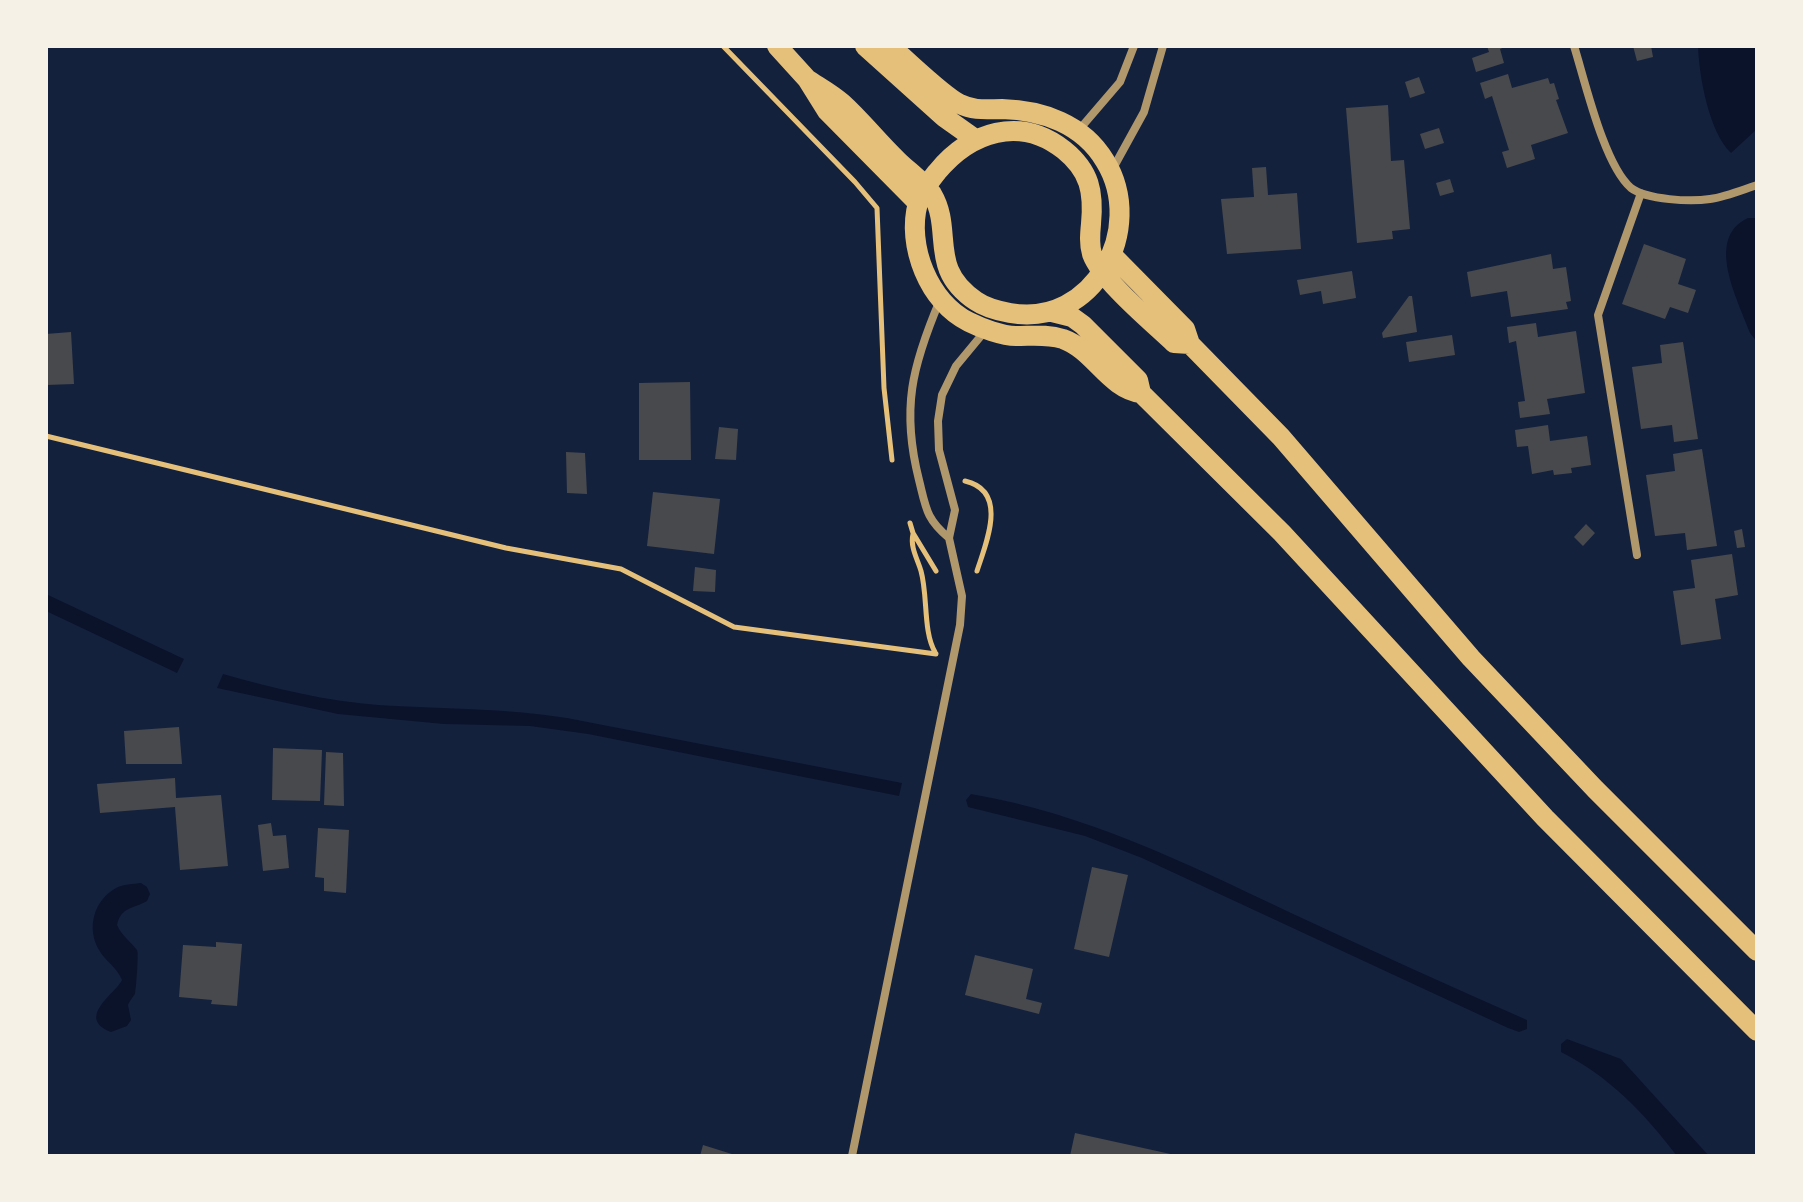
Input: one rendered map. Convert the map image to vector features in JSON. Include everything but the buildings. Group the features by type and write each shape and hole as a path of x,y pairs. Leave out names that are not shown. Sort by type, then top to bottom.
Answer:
{"main road":[{"path":"777,46 807,79 827,111 938,206 942,248 949,271 964,292 980,304 1027,316 1052,312 1072,303 1108,264 1118,231 1118,199 1105,160 1065,123 1037,111 977,110 958,104 890,46"},
{"path":"865,46 944,117 975,139"},
{"path":"1141,393 1126,391 1091,356 1067,340 1047,335 1012,336 968,322 940,299 922,268 916,243 922,195 945,163 975,139 1001,130 1022,130 1046,137 1079,163 1090,183 1093,197 1089,239 1091,252 1108,264 1174,343 1190,344 1281,437 1471,658 1595,789 1757,951"},
{"path":"1062,148 1077,132"},
{"path":"988,328 1005,312"},
{"path":"1052,312 1072,317 1083,325 1138,380 1141,393 1282,533 1545,818 1757,1031"}],"street":[{"path":"1077,132 1120,82 1132,58 1134,46"},
{"path":"1111,173 1144,112 1163,46"},
{"path":"1574,46 1608,152 1631,187 1641,193 1664,198 1710,199 1757,185"},
{"path":"1637,555 1598,315 1641,193"},
{"path":"940,299 923,341 911,386 908,416 911,451 931,523 949,538"},
{"path":"852,1156 960,625 962,596 949,538 955,510 939,450 938,421 942,395 956,366 988,328"}],"path":[{"path":"723,46 877,208 884,388 894,468"},
{"path":"46,436 506,548 621,569 734,627 953,657"},
{"path":"913,533 911,543 927,603 929,642 949,681"}],"water":[{"path":"1698,46 1757,46 1757,129 1731,153 1723,144 1711,118 1700,72"},
{"path":"1748,218 1757,218 1757,342 1750,333 1732,287 1726,254 1728,240 1735,227"},
{"path":"46,594 184,659 177,673 46,611"},
{"path":"223,674 300,693 358,703 567,718 902,783 899,796 588,734 530,726 444,724 338,714 217,688"},
{"path":"971,794 1054,814 1173,858 1527,1020 1527,1029 1519,1032 1508,1028 1142,858 1085,836 968,807 966,800"},
{"path":"141,883 150,894 147,901 125,912 117,925 138,953 135,994 128,1005 131,1020 127,1026 111,1032 101,1026 97,1013 122,980 95,942 94,915 108,893 122,886"},
{"path":"1567,1039 1621,1059 1709,1156 1677,1156 1625,1097 1595,1072 1561,1052 1561,1044"}]}
